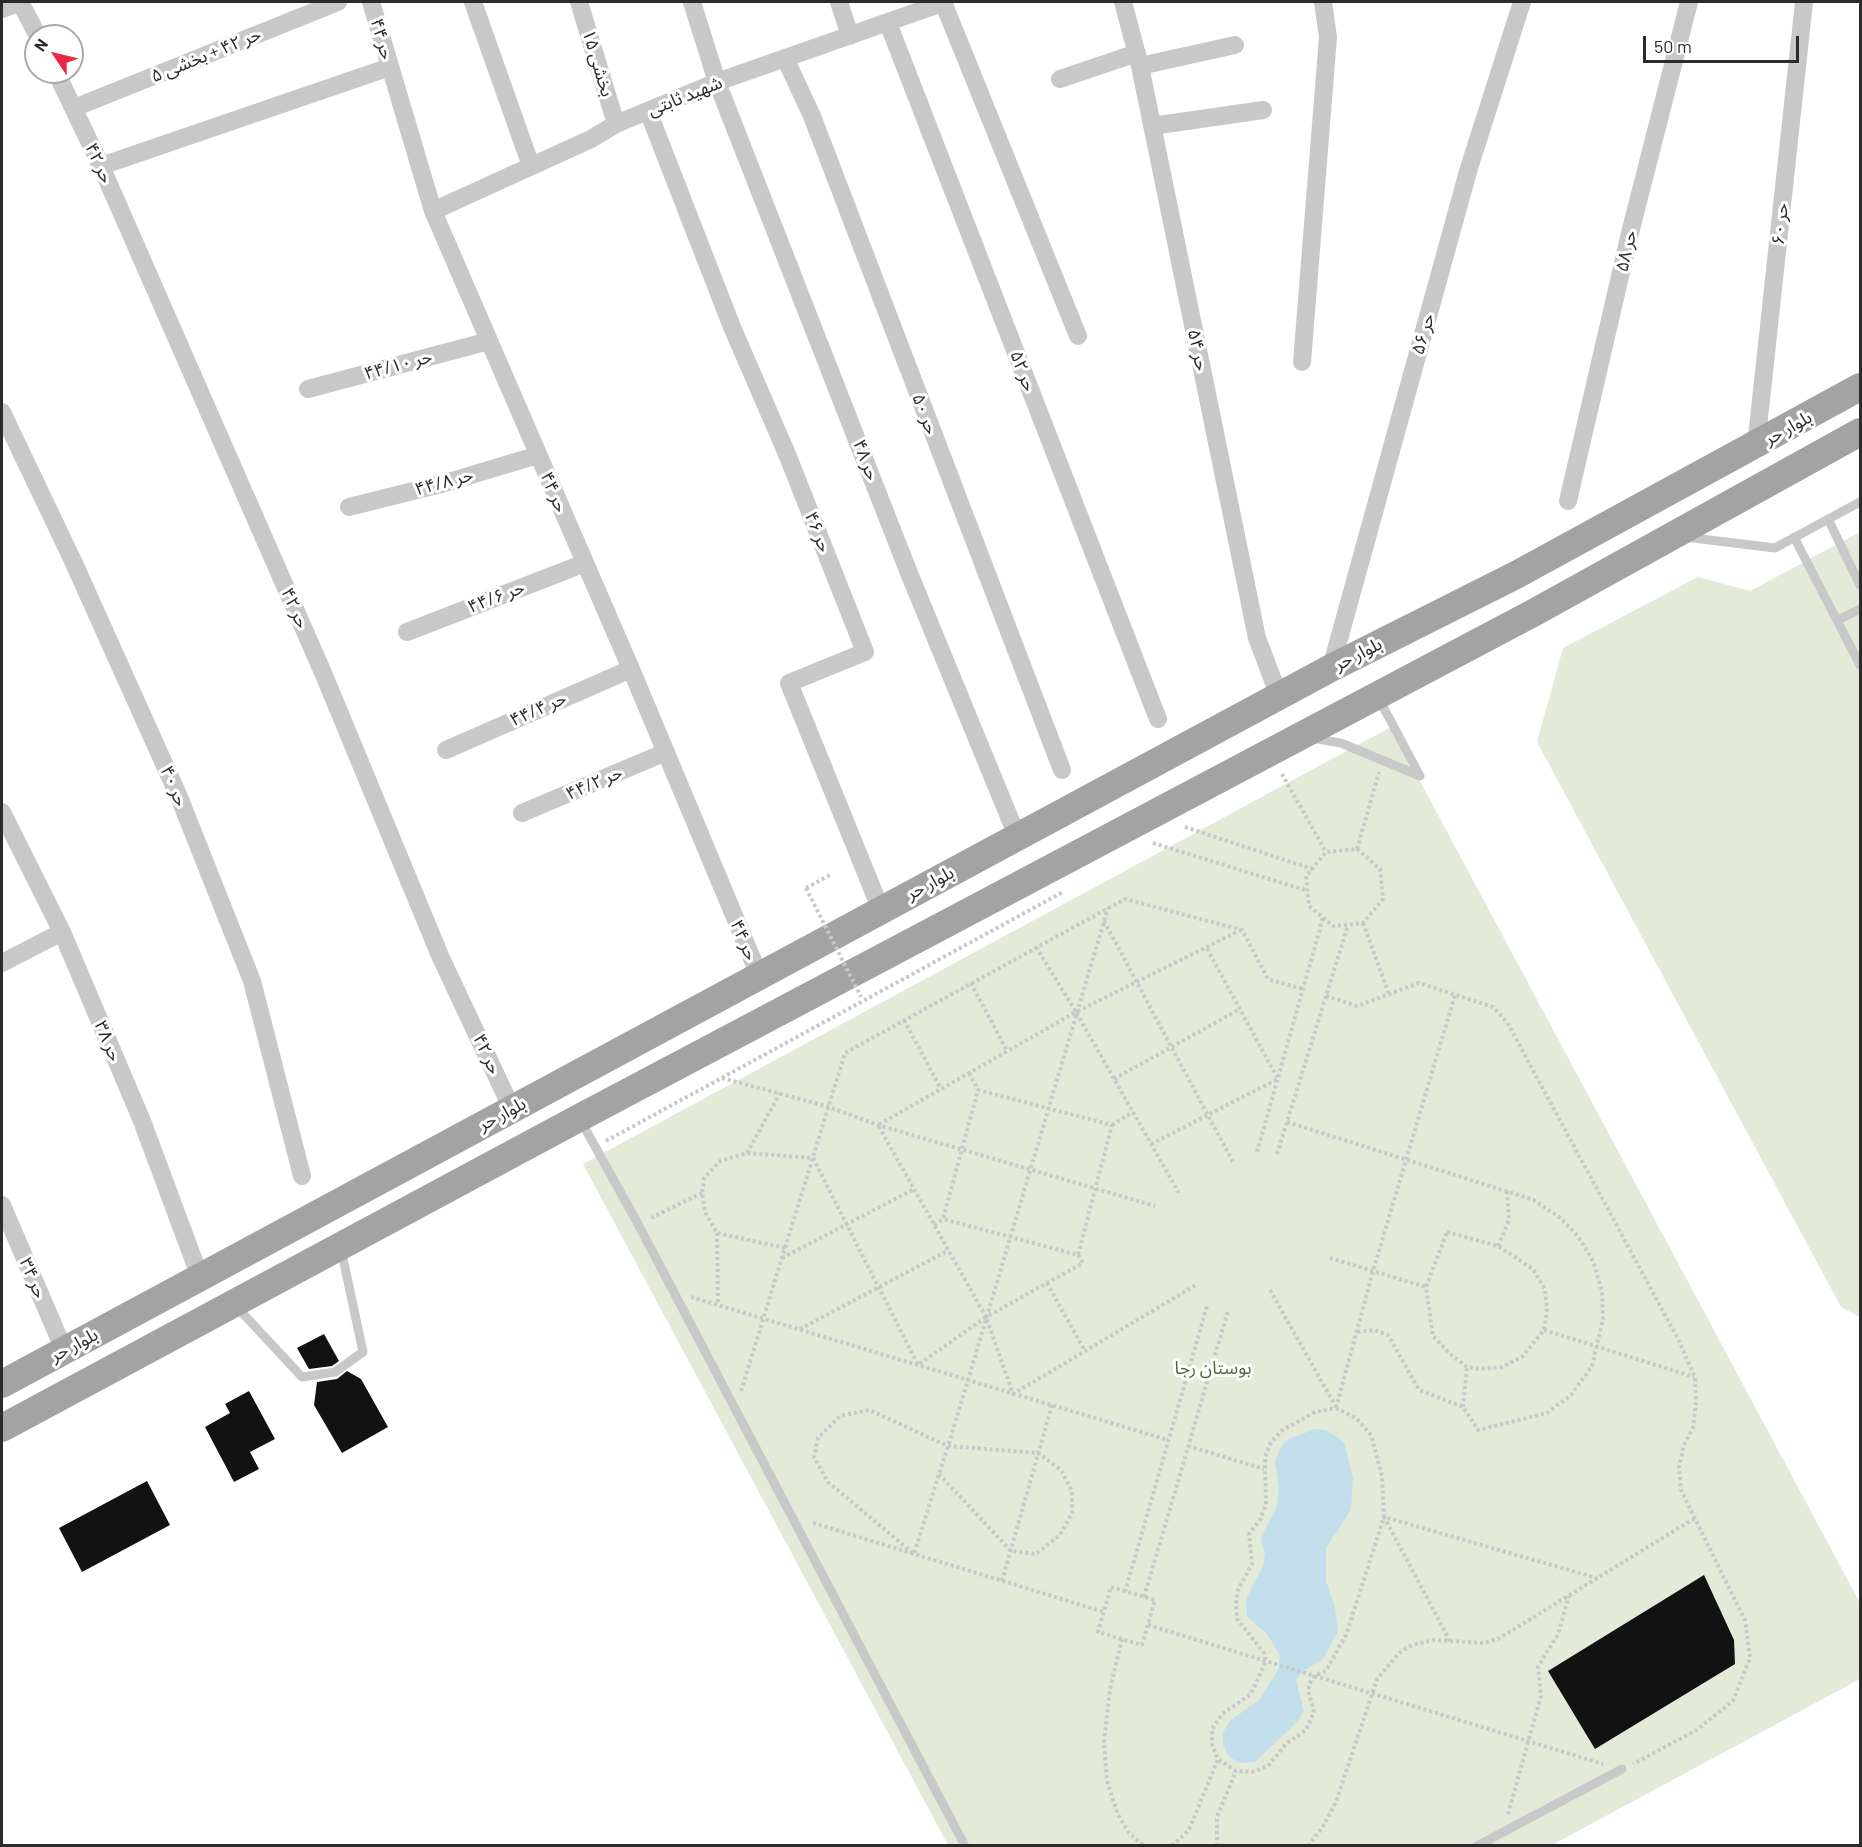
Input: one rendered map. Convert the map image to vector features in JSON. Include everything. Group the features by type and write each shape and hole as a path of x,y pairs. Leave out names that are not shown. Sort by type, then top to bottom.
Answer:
{"main road":[{"name":"بلوار حر","path":"2,1384 1331,668 1516,575 1756,446 1860,387"},
{"path":"2,1428 579,1118 1535,612 1860,432"},
{"path":"1516,575 1535,612"}],"street":[{"path":"2,9 20,2 32,24"},
{"name":"حر ۴۲ + بخشی ۵","path":"74,108 338,2"},
{"name":"حر ۴۴","path":"371,2 433,211 631,669 759,975"},
{"path":"473,2 531,166"},
{"name":"بخشی ۱۵","path":"579,2 616,124"},
{"name":"حر ۴۸","path":"692,2 717,82 914,584 1017,836"},
{"path":"839,2 850,36"},
{"path":"944,2 1078,336"},
{"name":"شهید ثابتی","path":"433,211 591,139 616,124 717,82 944,2"},
{"name":"حر ۵۴","path":"1123,2 1138,59 1257,638 1279,696"},
{"path":"1302,362 1328,37 1323,2"},
{"name":"حر ۵۶","path":"1331,668 1469,168 1522,2"},
{"name":"حر ۵۸","path":"1568,501 1631,230 1689,2"},
{"name":"حر ۶۰","path":"1756,446 1804,2"},
{"name":"حر ۵۲","path":"888,23 1158,719"},
{"path":"1060,79 1138,59 1235,45"},
{"name":"حر ۵۰","path":"785,58 812,116 1062,770"},
{"path":"101,166 390,67"},
{"name":"حر ۴۲","path":"62,84 101,166 324,675 441,958 512,1109"},
{"path":"1152,126 1263,110"},
{"name":"حر ۴۶","path":"648,111 732,327 787,454 865,652 789,683 881,910"},
{"name":"حر ۴۴/۱۰","path":"308,389 489,341"},
{"name":"حر ۴۰","path":"2,412 78,572 179,796 252,981 302,1176"},
{"name":"حر ۴۴/۸","path":"349,507 445,483 538,455"},
{"name":"حر ۴۴/۶","path":"406,632 585,563"},
{"name":"حر ۴۴/۴","path":"446,750 631,669"},
{"name":"حر ۴۴/۲","path":"522,813 666,752"},
{"name":"حر ۳۸","path":"2,812 62,932 142,1122 200,1277"},
{"path":"2,963 62,932"},
{"name":"حر ۳۴","path":"2,1205 64,1350"}],"lane":[{"path":"1674,536 1775,548 1860,502"},
{"path":"1828,519 1860,585"},
{"path":"1794,537 1860,665"},
{"path":"1838,620 1860,609"},
{"path":"1302,736 1341,743 1420,776 1377,696"},
{"path":"579,1118 638,1224 965,1845"},
{"path":"234,1304 302,1377 335,1372 363,1352 340,1246"},
{"path":"1477,1845 1622,1769"}],"path":[{"path":"1356,849 1383,760"},
{"path":"1272,780 1292,769"},
{"path":"1282,774 1326,852"},
{"path":"1177,831 1195,821"},
{"path":"1185,827 1312,869"},
{"path":"1142,849 1161,839"},
{"path":"1153,843 1308,891"},
{"path":"1356,849 1380,869 1383,899 1363,923 1333,926 1309,906 1306,876 1326,852 1356,849"},
{"path":"830,875 806,888 861,997"},
{"path":"595,1147 846,1007 1069,889"},
{"path":"735,1408 813,1158 826,1106 845,1053 1125,899 1242,930 1268,979 1303,989"},
{"path":"915,1554 1108,908"},
{"path":"1257,1152 1323,918"},
{"path":"1104,921 1234,1164"},
{"path":"1363,923 1389,994"},
{"path":"1277,1154 1348,924"},
{"path":"878,1125 1076,1012 1242,930"},
{"path":"1036,947 1076,1012 1179,1193"},
{"path":"1206,947 1278,1079"},
{"path":"971,983 1007,1052"},
{"path":"1148,1625 1622,1769 1695,1731 1733,1701 1750,1658 1745,1620 1681,1490 1679,1467 1684,1445 1693,1428 1696,1402 1695,1377 1678,1339 1507,1022 1493,1007 1419,983 1357,1006 1326,996"},
{"path":"1336,1408 1373,1271 1455,995"},
{"path":"1114,1079 1240,1009"},
{"path":"903,1020 940,1089"},
{"path":"934,1225 943,1219 978,1090 969,1073"},
{"path":"721,1078 826,1106 878,1125 1155,1206"},
{"path":"1151,1144 1278,1079"},
{"path":"978,1090 1112,1125"},
{"path":"747,1153 780,1093"},
{"path":"1078,1255 1112,1125 1133,1112"},
{"path":"1287,1122 1534,1200 1559,1218 1578,1236 1593,1261 1602,1291 1603,1319 1592,1366 1571,1395 1547,1413 1478,1430 1463,1407 1419,1390 1389,1335 1374,1330 1356,1332"},
{"path":"878,1125 986,1317 1013,1394"},
{"path":"718,1305 717,1233 705,1212 702,1193 704,1178 720,1161 747,1153 813,1158"},
{"path":"813,1158 918,1365"},
{"path":"782,1258 914,1190"},
{"path":"1498,1246 1509,1220 1507,1191"},
{"path":"638,1224 702,1193"},
{"path":"918,1365 986,1317 1083,1263 1078,1255 943,1219"},
{"path":"1447,1232 1498,1246 1533,1269 1545,1289 1547,1311 1544,1330 1522,1357 1502,1367 1467,1366 1449,1354 1433,1336 1426,1287 1447,1232"},
{"path":"717,1233 785,1248"},
{"path":"800,1330 948,1250"},
{"path":"1330,1258 1426,1287"},
{"path":"1047,1283 1085,1351"},
{"path":"1013,1394 1196,1285"},
{"path":"1270,1290 1336,1408 1356,1418 1371,1436 1382,1476 1384,1517 1346,1635 1326,1671 1314,1676 1308,1690 1314,1712 1306,1730 1286,1744 1268,1766 1252,1772 1236,1772 1218,1759 1212,1744 1212,1729 1222,1714 1251,1694 1266,1661 1264,1653 1237,1619 1236,1604 1238,1590 1252,1564 1249,1534 1260,1520 1266,1505 1264,1469 1271,1442 1283,1430 1315,1412 1336,1408"},
{"path":"674,1292 1168,1440"},
{"path":"1125,1592 1207,1306"},
{"path":"1144,1597 1228,1311"},
{"path":"1544,1330 1695,1377"},
{"path":"1463,1407 1467,1366"},
{"path":"1002,1581 1052,1405"},
{"path":"915,1554 828,1482 814,1457 818,1438 840,1416 869,1410 948,1446 1038,1453 1061,1470 1072,1491 1072,1513 1060,1535 1036,1554 1011,1551 939,1474"},
{"path":"1188,1446 1264,1469"},
{"path":"792,1517 1104,1612"},
{"path":"1384,1517 1598,1578"},
{"path":"1384,1517 1450,1641"},
{"path":"1308,1845 1322,1828 1336,1802 1377,1679 1399,1653 1412,1645 1434,1641 1484,1643 1498,1639 1695,1518"},
{"path":"1111,1587 1125,1592 1155,1600 1142,1645 1098,1632 1111,1587"},
{"path":"1503,1832 1541,1696 1538,1667 1558,1634 1569,1596"},
{"path":"1122,1639 1110,1689 1104,1742 1107,1781 1118,1815 1129,1833 1144,1845"},
{"path":"1172,1845 1189,1830 1218,1759"},
{"path":"1217,1845 1217,1817 1236,1772"}],"green space":[{"path":"1860,532 1860,1317 1841,1307 1537,742 1563,648 1698,577 1750,591"},
{"name":"بوستان رجا","path":"1391,727 1860,1603 1860,1679 1552,1845 948,1845 583,1164"}],"water":[{"path":"1316,1429 1326,1430 1344,1442 1353,1478 1351,1510 1326,1548 1326,1581 1335,1607 1338,1632 1323,1659 1303,1671 1296,1680 1304,1711 1296,1723 1255,1762 1238,1763 1228,1755 1223,1745 1223,1732 1231,1720 1259,1700 1278,1670 1280,1655 1267,1634 1247,1616 1246,1599 1263,1566 1265,1554 1261,1538 1277,1506 1279,1489 1275,1461 1282,1445 1290,1438"}],"building":[{"path":"324,1334 339,1361 332,1366 309,1369 297,1348"},
{"path":"347,1371 361,1379 388,1427 342,1453 314,1405 317,1382 337,1379"},
{"path":"249,1391 275,1439 250,1452 259,1469 234,1482 205,1427 230,1413 225,1404"},
{"path":"147,1481 170,1525 82,1572 59,1528"},
{"path":"1704,1575 1734,1640 1735,1664 1595,1749 1548,1671"}]}
